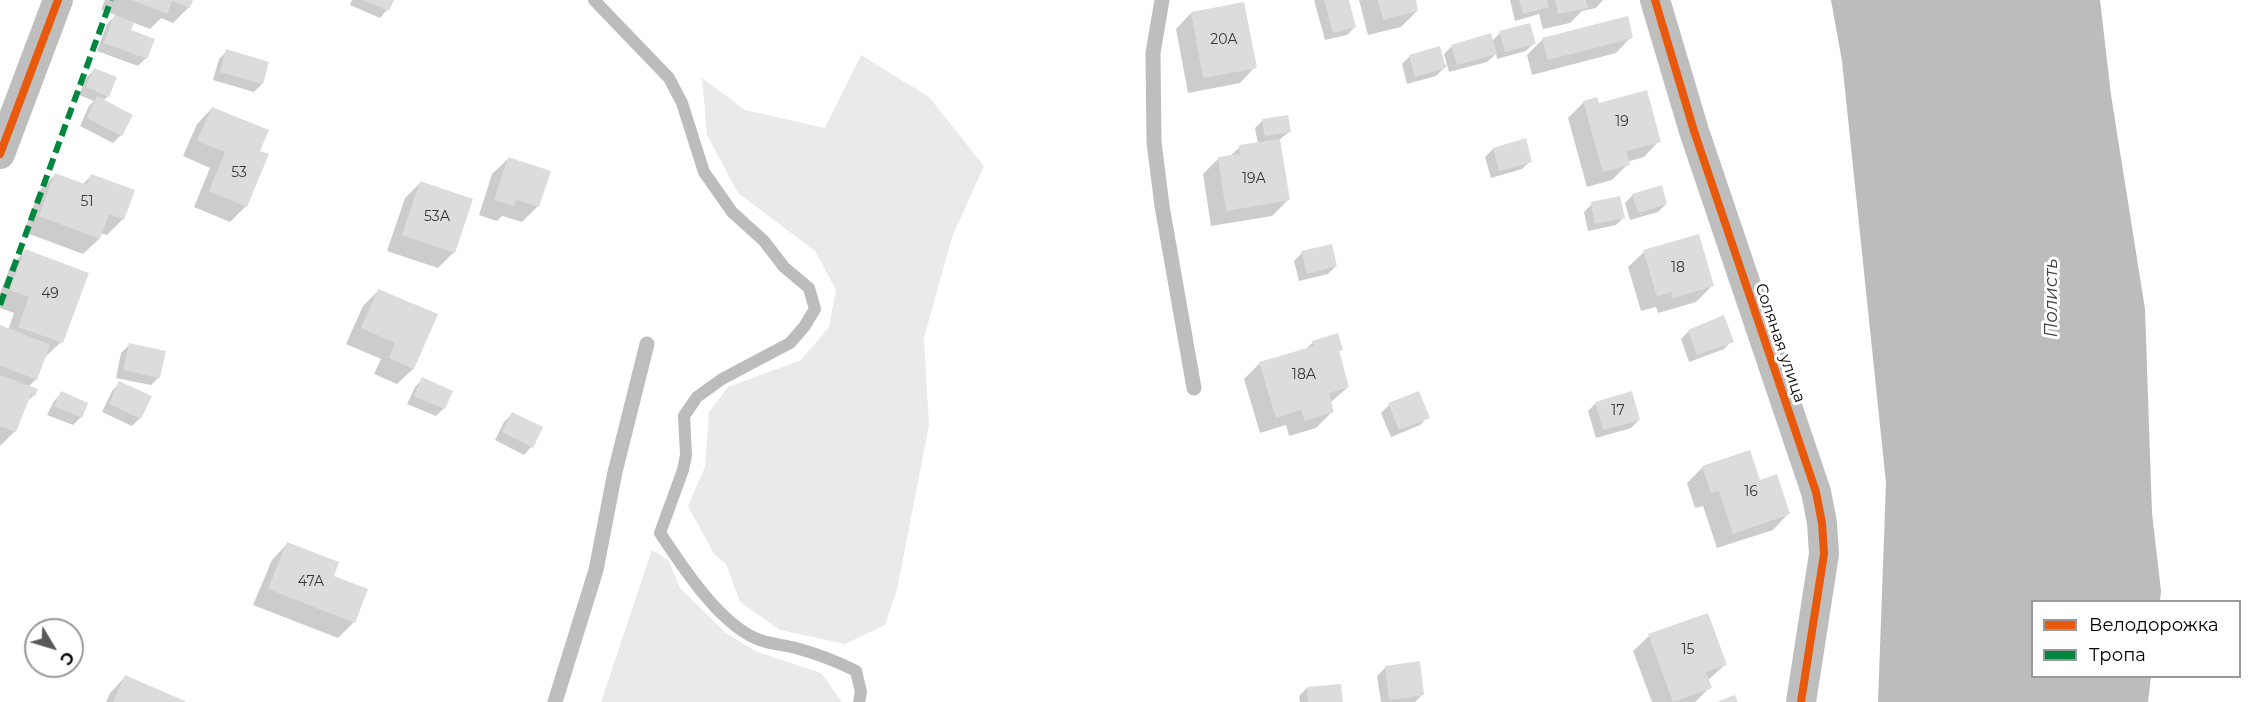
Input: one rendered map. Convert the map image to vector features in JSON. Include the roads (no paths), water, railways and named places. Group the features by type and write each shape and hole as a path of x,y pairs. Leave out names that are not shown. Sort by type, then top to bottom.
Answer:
{"street":[{"path":"0,154 58,0"},
{"name":"Соляная улица","path":"1655,0 1694,131 1816,492 1822,523 1824,554 1801,702"}],"lane":[{"path":"1162,0 1153,53 1154,142 1162,206 1194,388"},
{"path":"555,702 596,570 615,472 647,344"}],"water":[{"name":"Полисть","path":"1831,0 2100,0 2111,95 2145,309 2152,513 2160,600 2031,600 2031,678 2151,678 2148,702 1878,702 1886,483 1842,61"}],"waterway":[{"path":"594,0 669,78 682,103 704,172 732,212 764,241 784,267 809,288 815,309 804,327 790,343 722,379 697,397 684,416 686,455 683,470 660,533 704,594 731,622 745,633 760,640 812,653 856,671 861,692 859,702"}]}
